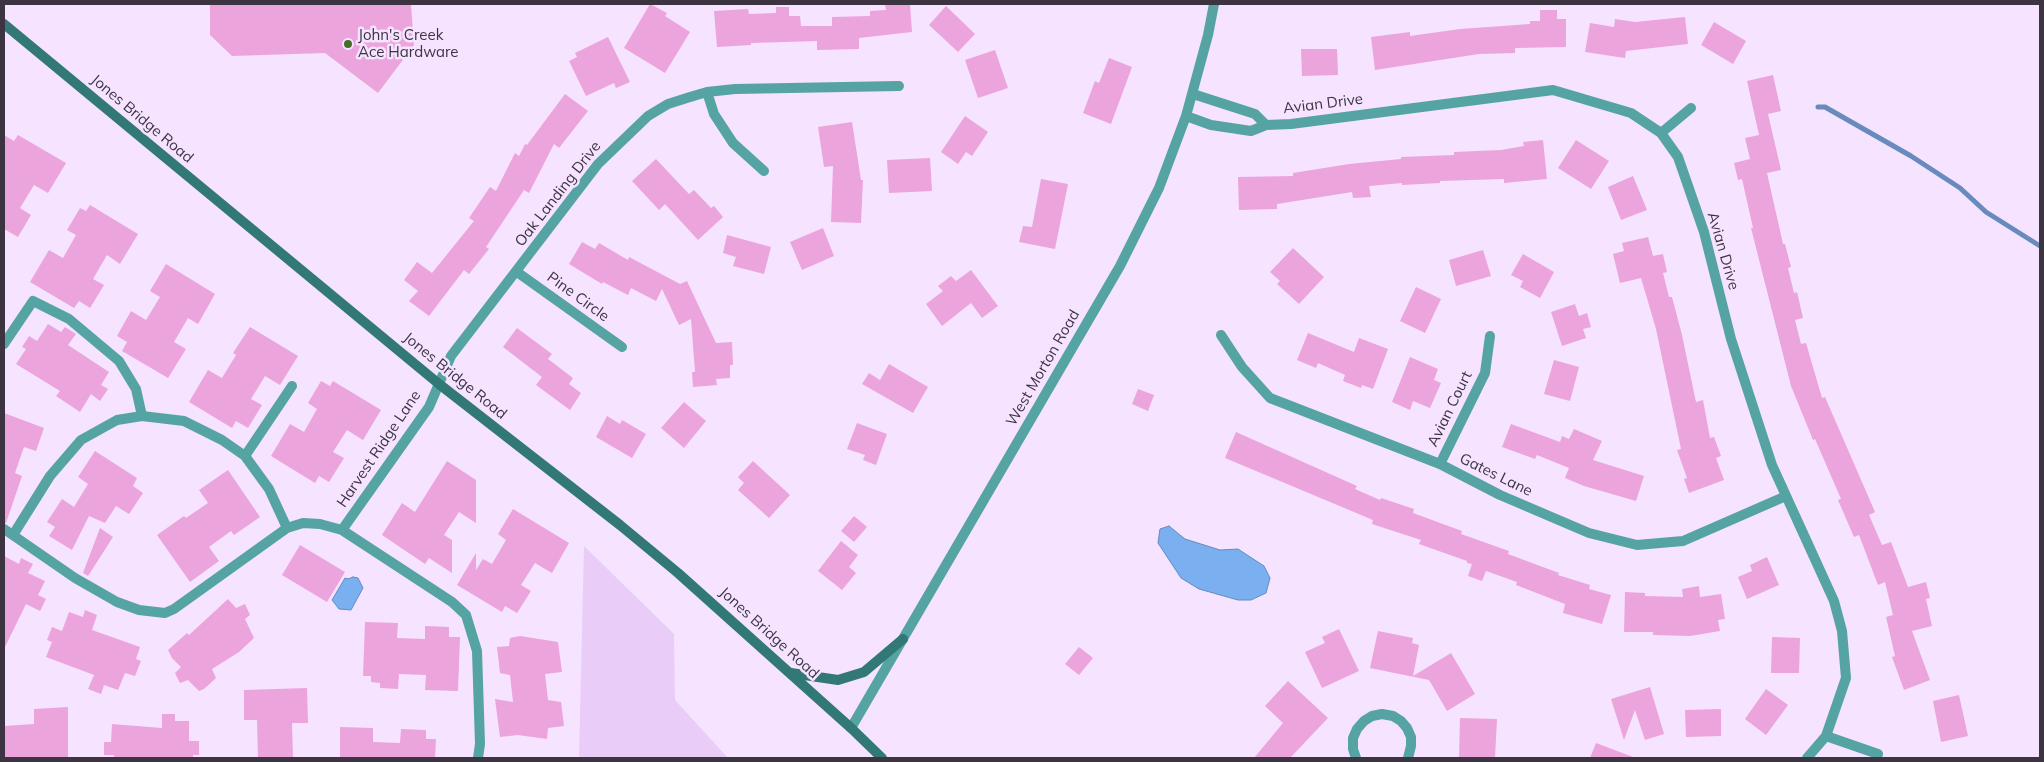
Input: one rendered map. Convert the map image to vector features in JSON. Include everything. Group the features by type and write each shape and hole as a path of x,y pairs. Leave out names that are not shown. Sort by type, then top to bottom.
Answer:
{"main road":[{"name":"Jones Bridge Road","path":"4,24 439,384 620,525 678,573 790,672 882,758"},
{"path":"790,672 838,680 864,672 903,639"}],"street":[{"name":"West Morton Road","path":"851,728 1120,266 1159,188 1186,116 1208,35 1214,4"},
{"name":"Oak Landing Drive","path":"439,384 451,356 598,164 648,116 668,104 707,92 771,87 900,86"},
{"name":"Avian Drive","path":"1186,116 1211,125 1250,131 1266,125 1291,124 1553,90 1631,112 1661,133 1678,157 1704,232 1731,339 1772,465 1834,601 1842,631 1846,678 1826,736 1807,758"},
{"path":"707,92 714,114 733,143 764,171"},
{"name":"Avian Drive","path":"1193,94 1255,114 1266,125"},
{"path":"1661,133 1691,108"},
{"name":"Pine Circle","path":"517,272 622,347"},
{"path":"4,344 33,301 69,319 119,361 136,389 142,416"},
{"name":"Gates Lane","path":"1221,335 1242,367 1270,398 1440,464 1500,495 1589,533 1637,545 1683,541 1786,496"},
{"name":"Avian Court","path":"1440,464 1485,373 1490,336"},
{"name":"Harvest Ridge Lane","path":"342,530 429,407 439,384"},
{"path":"245,456 292,386"},
{"path":"13,535 50,476 81,440 117,420 142,416 184,421 222,440 245,456 269,489 287,528"},
{"name":"Harvest Ridge Lane","path":"4,529 75,578 117,602 139,610 165,613 174,609 287,528 303,523 320,524 342,530 452,602 466,615 477,651 480,744 478,758"},
{"path":"1356,758 1353,738 1357,729 1372,716 1382,714 1392,716 1401,721 1407,728 1412,746 1408,758"},
{"path":"1826,736 1878,754"}],"shaded area":[{"path":"584,546 674,634 675,700 728,758 579,758"}],"water":[{"path":"1169,526 1185,539 1220,550 1238,549 1264,566 1270,578 1266,593 1251,600 1238,600 1199,589 1181,578 1158,543 1160,529"},
{"path":"345,578 358,578 363,588 351,610 339,609 332,600"}],"building":[{"path":"210,4 411,4 414,45 378,93 325,53 232,56 210,35"},
{"path":"650,4 667,13 665,16 690,32 665,73 624,48"},
{"path":"885,4 910,4 912,32 859,38 859,49 817,50 817,41 751,43 751,45 717,47 714,11 748,9 749,14 776,13 776,7 789,7 789,16 800,16 801,26 832,26 832,17 870,16 870,11 886,10"},
{"path":"946,6 975,34 958,52 929,25"},
{"path":"1540,10 1557,10 1557,19 1566,19 1566,47 1515,48 1515,53 1479,54 1375,70 1371,37 1410,32 1410,36 1460,29 1530,24 1530,21 1540,21"},
{"path":"1685,17 1688,44 1626,51 1625,58 1585,52 1590,23 1614,27 1615,19 1635,22"},
{"path":"1714,22 1746,41 1733,64 1701,45"},
{"path":"608,37 630,82 616,88 614,83 586,96 569,61 577,57 575,53"},
{"path":"1301,49 1337,49 1338,75 1302,76"},
{"path":"995,50 1008,88 978,98 965,60"},
{"path":"1109,58 1132,67 1111,124 1083,113 1095,81 1099,83"},
{"path":"1773,75 1781,111 1768,114 1781,170 1767,173 1783,244 1785,244 1791,267 1788,268 1794,293 1797,292 1803,318 1795,320 1801,344 1806,343 1822,398 1825,397 1875,512 1869,515 1882,545 1891,542 1908,587 1926,582 1930,598 1926,599 1932,626 1912,631 1930,680 1904,690 1892,657 1895,656 1886,617 1893,615 1885,582 1878,585 1859,535 1854,537 1838,500 1841,499 1815,439 1813,440 1791,386 1751,228 1753,228 1742,179 1738,180 1734,163 1750,159 1745,138 1759,135 1747,81"},
{"path":"565,94 588,111 559,148 554,144 529,193 524,190 486,247 489,249 469,274 464,270 429,316 409,301 418,291 404,280 417,262 432,273 474,221 469,218 490,187 496,191 515,153 519,156 525,144 527,145"},
{"path":"965,116 988,132 972,156 966,152 958,164 941,152"},
{"path":"852,122 861,180 863,180 861,223 831,222 833,166 824,167 818,127"},
{"path":"4,135 14,141 18,135 66,163 48,193 34,185 20,208 31,215 18,237 4,229"},
{"path":"1543,140 1547,179 1504,183 1504,179 1369,186 1371,197 1353,198 1352,192 1277,204 1277,209 1239,210 1238,177 1293,176 1293,173 1349,164 1401,159 1401,157 1454,155 1454,152 1501,150 1524,146 1523,142"},
{"path":"1576,140 1609,161 1591,189 1558,168"},
{"path":"930,158 932,191 889,193 887,160"},
{"path":"656,159 689,194 694,190 711,208 714,206 723,217 698,240 665,204 659,210 632,181"},
{"path":"1633,176 1647,210 1621,220 1608,187"},
{"path":"1041,179 1068,184 1055,249 1019,242 1023,226 1032,227"},
{"path":"90,205 138,234 120,264 107,255 93,279 104,285 90,308 79,301 74,308 30,282 49,250 63,258 76,235 67,230 80,208 86,211"},
{"path":"823,228 834,256 802,270 790,242"},
{"path":"727,235 771,247 764,274 733,266 736,257 723,253"},
{"path":"1648,237 1653,256 1663,254 1667,272 1663,273 1669,297 1672,297 1682,335 1696,402 1703,400 1710,438 1714,437 1721,456 1716,458 1724,480 1689,493 1684,479 1687,478 1677,450 1681,449 1656,329 1641,278 1620,283 1613,254 1624,251 1622,243"},
{"path":"582,242 595,249 599,243 628,260 629,257 680,284 687,281 716,343 732,342 733,365 730,365 730,378 716,379 717,385 693,387 692,372 695,372 691,319 679,325 662,289 656,301 631,288 628,295 603,282 602,284 569,264"},
{"path":"1293,248 1324,277 1299,304 1277,284 1280,281 1270,272"},
{"path":"1483,250 1491,276 1456,286 1449,260"},
{"path":"1523,254 1554,272 1540,298 1520,287 1523,281 1511,275"},
{"path":"166,264 215,294 198,324 188,318 174,342 186,349 168,378 122,351 127,342 117,336 131,311 146,320 160,297 150,291"},
{"path":"971,270 998,306 982,318 971,303 942,326 926,304 943,291 938,286 951,276 956,281"},
{"path":"1416,287 1441,299 1425,333 1400,321"},
{"path":"1575,304 1579,316 1587,313 1591,327 1583,329 1586,338 1562,346 1551,312"},
{"path":"48,324 61,332 65,327 76,334 68,345 109,372 101,385 108,389 100,401 91,394 80,412 56,396 60,391 16,364 26,349 22,347 29,336 37,341"},
{"path":"250,327 298,356 280,385 265,376 251,399 262,405 248,428 236,421 232,428 189,402 208,370 222,378 236,355 233,353"},
{"path":"517,328 552,354 548,359 573,378 569,384 581,393 570,410 536,385 542,377 503,347"},
{"path":"1308,333 1354,352 1359,338 1388,349 1373,389 1362,385 1361,388 1343,381 1345,375 1318,363 1316,368 1297,360"},
{"path":"1410,357 1438,369 1434,380 1441,383 1430,408 1413,401 1410,410 1392,402"},
{"path":"1554,360 1579,367 1570,401 1544,394"},
{"path":"889,364 928,387 913,413 862,384 869,373 880,380"},
{"path":"321,381 330,386 333,381 381,410 363,440 347,430 333,452 344,458 329,482 319,476 315,483 271,456 290,424 304,432 317,409 308,403"},
{"path":"1138,389 1154,395 1148,411 1132,404"},
{"path":"684,402 706,421 684,448 661,428"},
{"path":"4,413 44,428 36,451 24,447 15,473 22,476 6,523 4,522"},
{"path":"607,416 620,424 622,420 646,434 632,458 596,437"},
{"path":"857,423 887,434 876,465 863,460 865,455 847,449"},
{"path":"1511,424 1560,442 1562,436 1569,439 1574,429 1602,441 1593,460 1644,476 1636,501 1584,486 1565,478 1569,468 1537,455 1535,459 1502,447"},
{"path":"1236,432 1357,486 1355,489 1380,500 1381,498 1414,509 1413,513 1462,531 1461,534 1509,551 1508,554 1559,573 1558,575 1590,585 1589,589 1611,595 1602,624 1563,613 1565,604 1516,585 1517,582 1486,571 1482,581 1468,576 1472,564 1467,563 1467,561 1419,544 1421,540 1372,524 1373,520 1225,458"},
{"path":"95,451 137,478 133,486 143,493 129,514 116,506 105,523 89,516 72,550 49,536 55,527 47,522 62,499 74,507 88,484 78,477"},
{"path":"447,461 476,480 476,523 459,512 444,535 452,540 452,573 429,558 425,564 382,535 402,503 415,512"},
{"path":"753,461 790,495 769,518 738,490 744,483 738,477"},
{"path":"228,470 260,517 234,535 231,531 209,547 219,561 190,582 157,535 184,516 186,518 208,503 199,490"},
{"path":"513,509 569,543 552,573 535,563 521,585 531,591 517,613 505,606 502,612 457,585 476,553 476,570 483,559 492,564 506,540 498,534"},
{"path":"854,516 867,527 854,542 841,531"},
{"path":"100,528 113,537 88,576 83,573"},
{"path":"841,541 858,555 849,567 856,573 842,590 818,571"},
{"path":"300,545 345,572 327,602 282,575"},
{"path":"4,556 19,564 21,558 33,564 28,573 45,581 38,595 46,599 40,611 26,604 4,649"},
{"path":"1767,557 1779,585 1747,599 1738,577 1752,571 1750,565"},
{"path":"1699,586 1700,597 1721,594 1725,619 1718,620 1720,631 1690,636 1653,635 1653,632 1624,632 1625,592 1645,593 1645,596 1683,597 1682,589"},
{"path":"228,599 236,608 245,604 250,615 245,619 254,638 239,652 212,669 216,678 204,689 199,691 188,680 180,683 175,673 181,667 172,658 168,650 187,633 189,635"},
{"path":"85,610 97,615 92,630 140,647 136,659 141,661 135,676 125,673 118,690 104,685 101,694 88,689 94,675 46,657 52,642 47,640 52,627 62,631 69,612 83,617"},
{"path":"365,622 398,623 397,638 425,639 425,626 449,627 449,637 460,637 458,691 425,690 426,675 399,674 398,689 380,688 380,683 371,682 371,676 363,676"},
{"path":"1339,629 1359,671 1322,688 1305,652 1325,643 1322,637"},
{"path":"1378,631 1413,638 1412,643 1419,645 1413,676 1451,653 1475,694 1447,711 1429,680 1370,668"},
{"path":"520,636 558,642 562,672 545,674 548,700 561,702 564,726 548,728 547,739 518,735 500,737 495,699 513,702 510,675 500,673 497,647 509,646 510,638"},
{"path":"1772,637 1800,638 1799,673 1771,673"},
{"path":"1079,647 1093,658 1079,675 1065,664"},
{"path":"1288,681 1328,718 1290,758 1254,758 1283,723 1265,706"},
{"path":"1650,687 1664,734 1645,740 1635,710 1624,740 1611,699"},
{"path":"307,688 308,723 292,723 293,758 258,758 257,720 244,720 244,690"},
{"path":"1766,689 1788,705 1766,735 1745,719"},
{"path":"1959,695 1968,736 1941,742 1933,701"},
{"path":"68,707 68,758 4,758 4,726 34,724 34,709"},
{"path":"1721,709 1721,736 1686,737 1685,710"},
{"path":"162,714 175,714 175,721 189,721 189,741 199,741 199,755 193,755 193,758 114,758 114,755 104,755 104,742 111,742 112,724 162,728"},
{"path":"1460,718 1497,719 1495,758 1459,758"},
{"path":"340,727 373,728 373,742 400,743 401,729 426,730 426,739 436,739 435,758 340,758"},
{"path":"1596,743 1633,757 1633,758 1590,758"}],"waterway":[{"path":"1818,107 1825,107 1911,156 1960,188 1986,212 2040,246"}],"place":[{"name":"John's Creek Ace Hardware","path":"348,44"}]}
